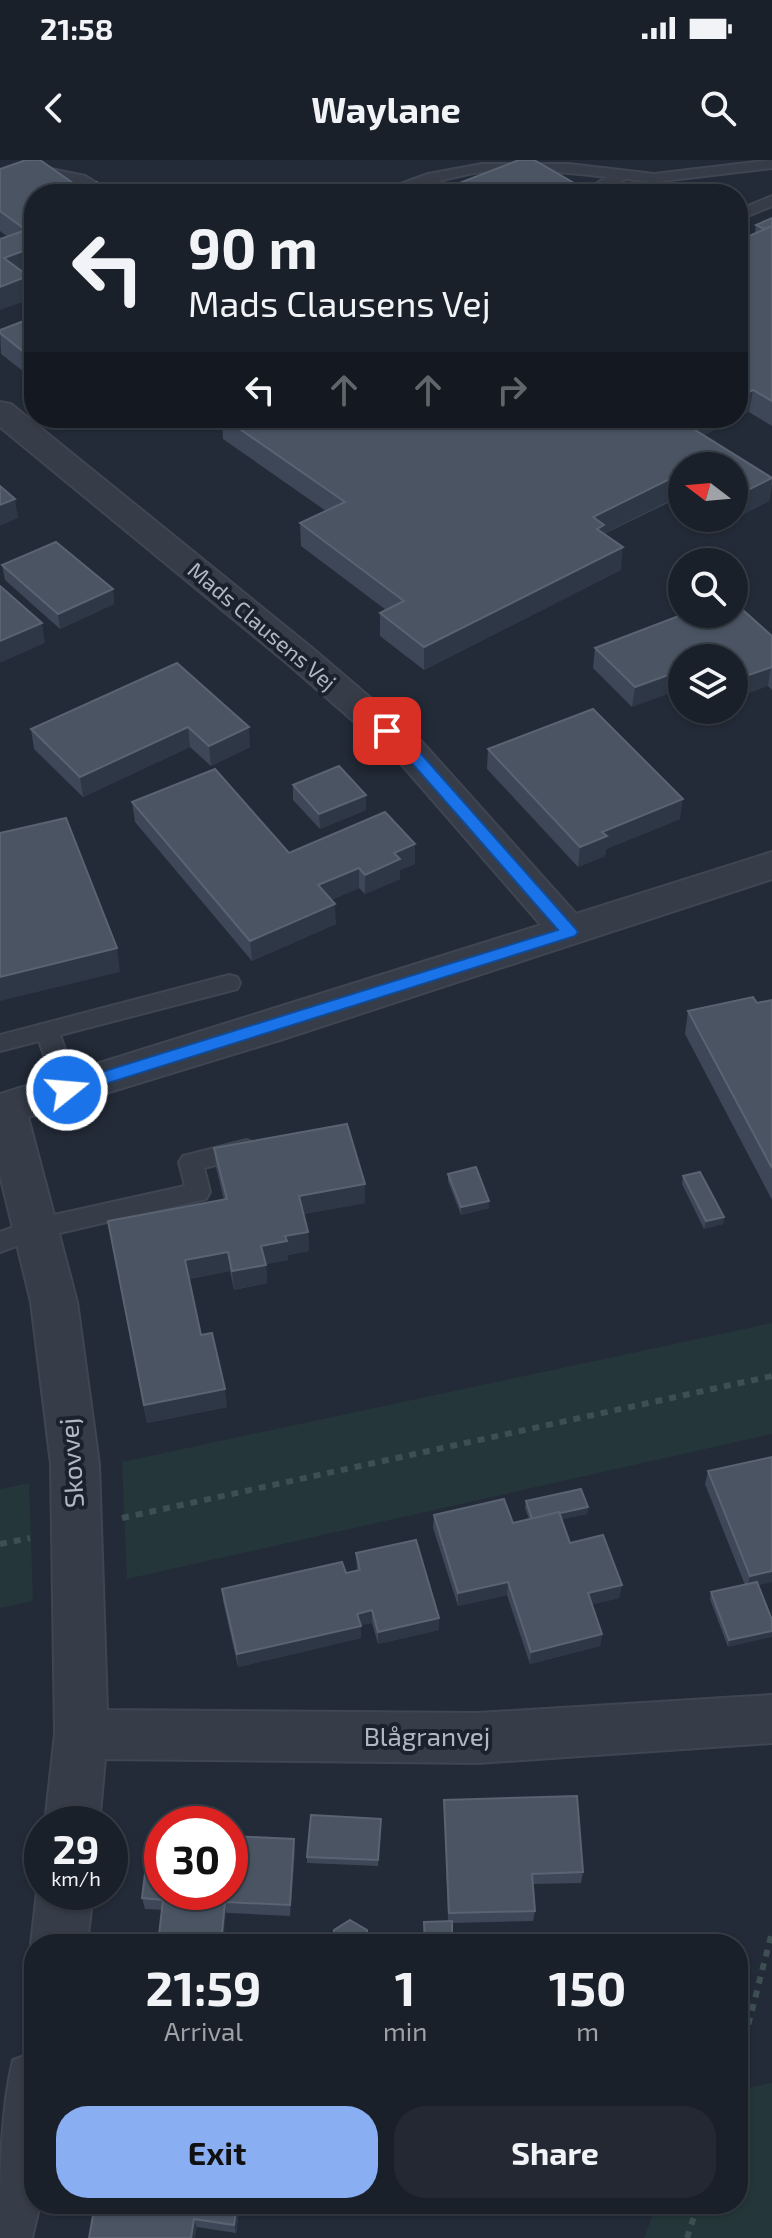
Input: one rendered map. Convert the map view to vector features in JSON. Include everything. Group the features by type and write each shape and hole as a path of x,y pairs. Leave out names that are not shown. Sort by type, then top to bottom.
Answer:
{"street":[{"name":"Mads Clausens Vej","path":"0,411 300,656 409,750 569,932"},
{"path":"3,1109 569,932 772,865"},
{"name":"Skovvej","path":"3,1109 18,1236 54,1302 75,1464 81,1734 74,1806"},
{"name":"Blågranvej","path":"81,1734 478,1738 772,1719"},
{"path":"60,1934 63,1910"},
{"path":"1,2238 24,2137"}],"lane":[{"path":"411,184 482,168 569,168 654,178 772,164"},
{"path":"0,187 13,179 49,171 76,175 91,184"},
{"path":"605,184 622,175"},
{"path":"748,211 772,201"},
{"path":"0,1043 229,983"},
{"path":"47,1030 67,1090"},
{"path":"18,1236 198,1192 191,1162 264,1145"}],"path":[{"path":"0,1544 772,1376"},
{"path":"748,2026 772,1932"},
{"path":"687,2238 695,2214"}],"shaded area":[{"path":"772,1323 772,1434 127,1579 122,1462"},
{"path":"29,1483 33,1601 0,1608 0,1489"},
{"path":"772,2083 772,2238 644,2238 653,2214 748,2214 748,2088"}],"building":[{"path":"26,160 40,160 74,184 24,184 24,229 0,211 0,169"},
{"path":"519,160 534,160 576,184 457,184"},
{"path":"772,218 772,226 764,229 756,225"},
{"path":"772,226 772,401 753,390 748,392 748,237"},
{"path":"24,231 24,251 4,258 24,273 24,278 0,287 0,239"},
{"path":"24,321 24,352 0,333 0,330"},
{"path":"238,428 692,428 730,452 668,452 668,480 593,517 604,525 597,529 623,547 424,647 380,613 404,601 300,523 345,502"},
{"path":"748,463 772,478 748,490"},
{"path":"0,486 15,499 0,505"},
{"path":"56,542 113,589 58,614 2,565"},
{"path":"0,586 42,623 0,641"},
{"path":"748,615 772,636 772,667 748,675 748,644 668,644 668,675 635,687 595,648 668,620 668,628 748,628"},
{"path":"177,663 249,727 209,746 188,727 80,777 31,729"},
{"path":"593,709 683,799 602,832 607,836 580,847 488,749"},
{"path":"339,766 366,795 319,814 293,785"},
{"path":"215,769 289,853 385,812 415,844 394,853 400,859 365,875 359,868 318,885 335,904 250,941 132,802"},
{"path":"66,818 117,948 0,977 0,833"},
{"path":"753,997 757,1003 772,1000 772,1168 688,1011"},
{"path":"347,1124 365,1184 299,1196 308,1232 285,1236 287,1241 261,1246 266,1265 232,1271 228,1252 185,1260 201,1335 212,1333 225,1389 144,1405 108,1221 227,1199 214,1148"},
{"path":"476,1167 489,1201 461,1207 448,1174"},
{"path":"700,1172 724,1217 706,1221 683,1176"},
{"path":"772,1457 772,1571 750,1576 708,1471"},
{"path":"581,1489 588,1507 532,1519 526,1501"},
{"path":"504,1499 513,1523 559,1512 570,1543 603,1535 622,1585 588,1593 602,1634 531,1652 508,1582 458,1593 434,1515"},
{"path":"416,1540 439,1618 378,1632 372,1610 357,1614 361,1626 237,1654 222,1589 342,1562 346,1573 360,1570 356,1553"},
{"path":"757,1582 772,1620 772,1631 729,1640 711,1592"},
{"path":"577,1796 583,1872 532,1874 535,1911 449,1913 444,1800"},
{"path":"311,1815 381,1819 378,1860 307,1857"},
{"path":"248,1837 294,1839 290,1905 248,1903"},
{"path":"162,1910 224,1910 222,1934 159,1934"},
{"path":"350,1920 367,1930 367,1934 334,1934 334,1930"},
{"path":"452,1921 452,1934 425,1934 424,1922"},
{"path":"93,2214 236,2214 234,2225 194,2219 191,2238 89,2238"}],"route":[{"path":"67,1090 569,932 409,750 387,731"}]}
